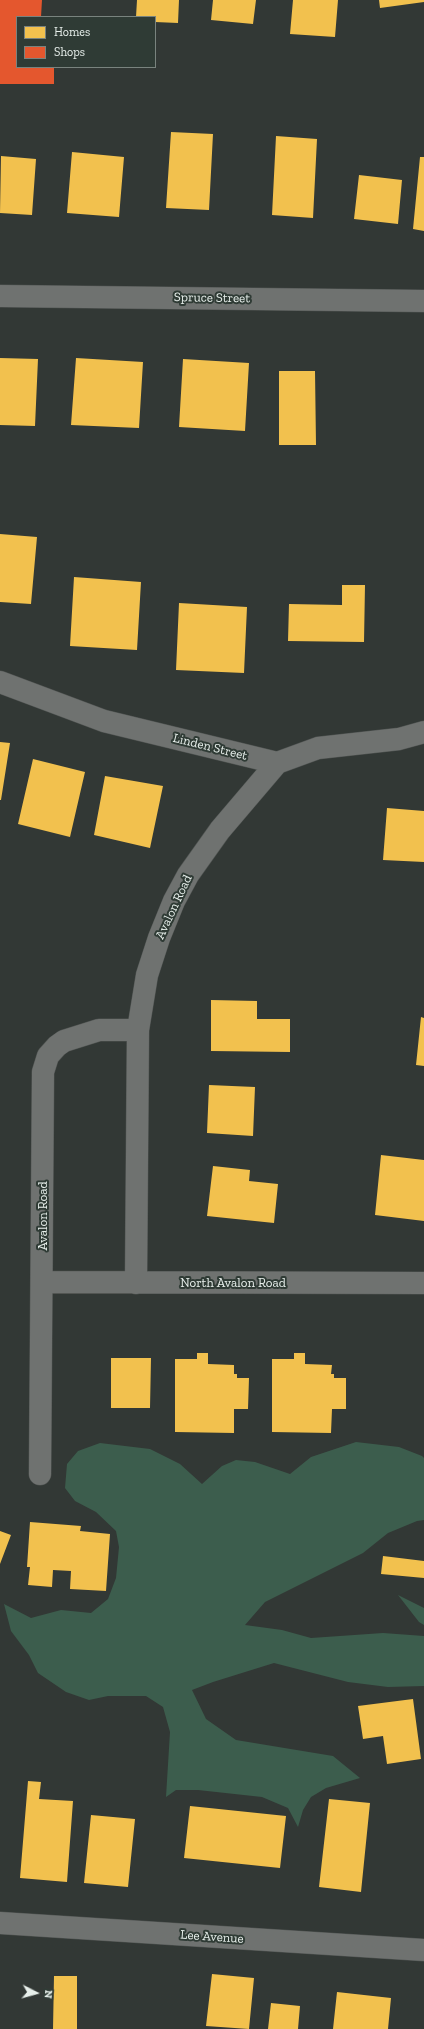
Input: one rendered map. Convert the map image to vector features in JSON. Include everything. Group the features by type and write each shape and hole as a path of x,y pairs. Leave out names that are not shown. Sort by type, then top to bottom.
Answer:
{"street":[{"name":"Spruce Street","path":"0,296 424,301"},
{"name":"Linden Street","path":"0,682 104,721 277,764"},
{"path":"277,764 318,748 399,739 424,732"},
{"name":"Avalon Road","path":"136,1283 138,1030 148,975 159,938 174,901 188,874 220,830 277,764"},
{"name":"Avalon Road","path":"40,1474 43,1072 48,1056 64,1041 99,1030 138,1030"},
{"name":"North Avalon Road","path":"42,1282 424,1283"},
{"name":"Lee Avenue","path":"0,1923 424,1950"}],"green space":[{"path":"356,1442 399,1447 424,1458 424,1520 417,1521 388,1533 363,1553 265,1602 245,1625 282,1630 311,1638 383,1633 424,1636 424,1686 388,1687 348,1682 274,1663 192,1690 206,1719 236,1740 333,1756 360,1778 326,1788 311,1797 303,1810 298,1827 288,1808 262,1797 198,1790 176,1790 166,1797 170,1732 163,1707 146,1696 108,1696 89,1700 66,1692 38,1673 29,1655 11,1631 4,1604 31,1618 61,1610 91,1613 108,1599 116,1578 119,1547 116,1531 96,1512 75,1501 65,1488 67,1464 78,1451 100,1443 150,1449 180,1464 202,1484 222,1466 236,1460 255,1462 290,1474 311,1457"},
{"path":"398,1595 424,1608 424,1625 419,1622"}],"building: Homes":[{"path":"137,0 179,0 178,23 156,22 156,16 136,16"},
{"path":"213,0 256,0 253,24 211,20"},
{"path":"293,0 338,0 335,37 290,34"},
{"path":"379,0 424,0 424,2 380,8"},
{"path":"171,132 213,134 209,210 166,208"},
{"path":"276,136 317,139 313,218 272,215"},
{"path":"72,152 124,157 119,217 67,213"},
{"path":"1,156 36,159 32,215 0,213"},
{"path":"420,157 424,157 424,231 413,229"},
{"path":"359,175 402,180 398,224 354,219"},
{"path":"0,358 38,359 35,426 0,425"},
{"path":"76,358 143,362 139,428 71,425"},
{"path":"183,359 249,363 245,431 179,427"},
{"path":"279,371 315,371 316,445 279,445"},
{"path":"0,534 37,537 31,604 0,602"},
{"path":"74,577 141,582 137,650 70,646"},
{"path":"342,585 365,585 364,642 288,641 289,604 342,605"},
{"path":"179,603 247,607 244,673 176,670"},
{"path":"0,742 10,743 1,800 0,800"},
{"path":"33,759 85,772 70,837 18,824"},
{"path":"105,776 163,786 150,848 94,835"},
{"path":"387,808 424,811 424,862 383,860"},
{"path":"211,1000 257,1001 257,1019 290,1019 290,1052 211,1051"},
{"path":"421,1017 424,1018 424,1066 416,1065"},
{"path":"209,1085 255,1087 253,1136 207,1133"},
{"path":"381,1155 424,1160 424,1221 375,1215"},
{"path":"213,1166 250,1170 249,1181 278,1184 274,1223 207,1216"},
{"path":"197,1353 208,1353 208,1364 234,1365 234,1374 237,1374 237,1378 249,1378 248,1409 234,1409 234,1433 175,1432 175,1359 197,1359"},
{"path":"294,1353 305,1353 305,1364 332,1365 331,1374 334,1374 334,1378 346,1378 346,1409 332,1409 331,1433 272,1432 272,1359 294,1359"},
{"path":"111,1358 151,1358 150,1408 111,1408"},
{"path":"30,1522 81,1526 80,1531 110,1534 106,1591 70,1589 71,1571 53,1570 52,1587 28,1585 30,1567 27,1567"},
{"path":"0,1531 11,1535 0,1564"},
{"path":"383,1556 424,1561 424,1578 381,1574"},
{"path":"413,1699 421,1759 387,1764 383,1736 363,1739 358,1706"},
{"path":"28,1781 41,1782 39,1799 73,1801 67,1882 20,1878"},
{"path":"329,1799 370,1803 361,1892 319,1887"},
{"path":"190,1806 286,1816 280,1868 184,1858"},
{"path":"91,1815 135,1819 128,1887 84,1883"},
{"path":"212,1974 254,1978 249,2029 206,2026"},
{"path":"54,1976 77,1976 77,2029 53,2029"},
{"path":"337,1992 391,1998 388,2029 333,2029"},
{"path":"271,2003 300,2006 298,2029 268,2029"}],"building: Shops":[{"path":"0,0 42,0 41,16 16,16 16,68 54,68 54,84 0,84"}]}
